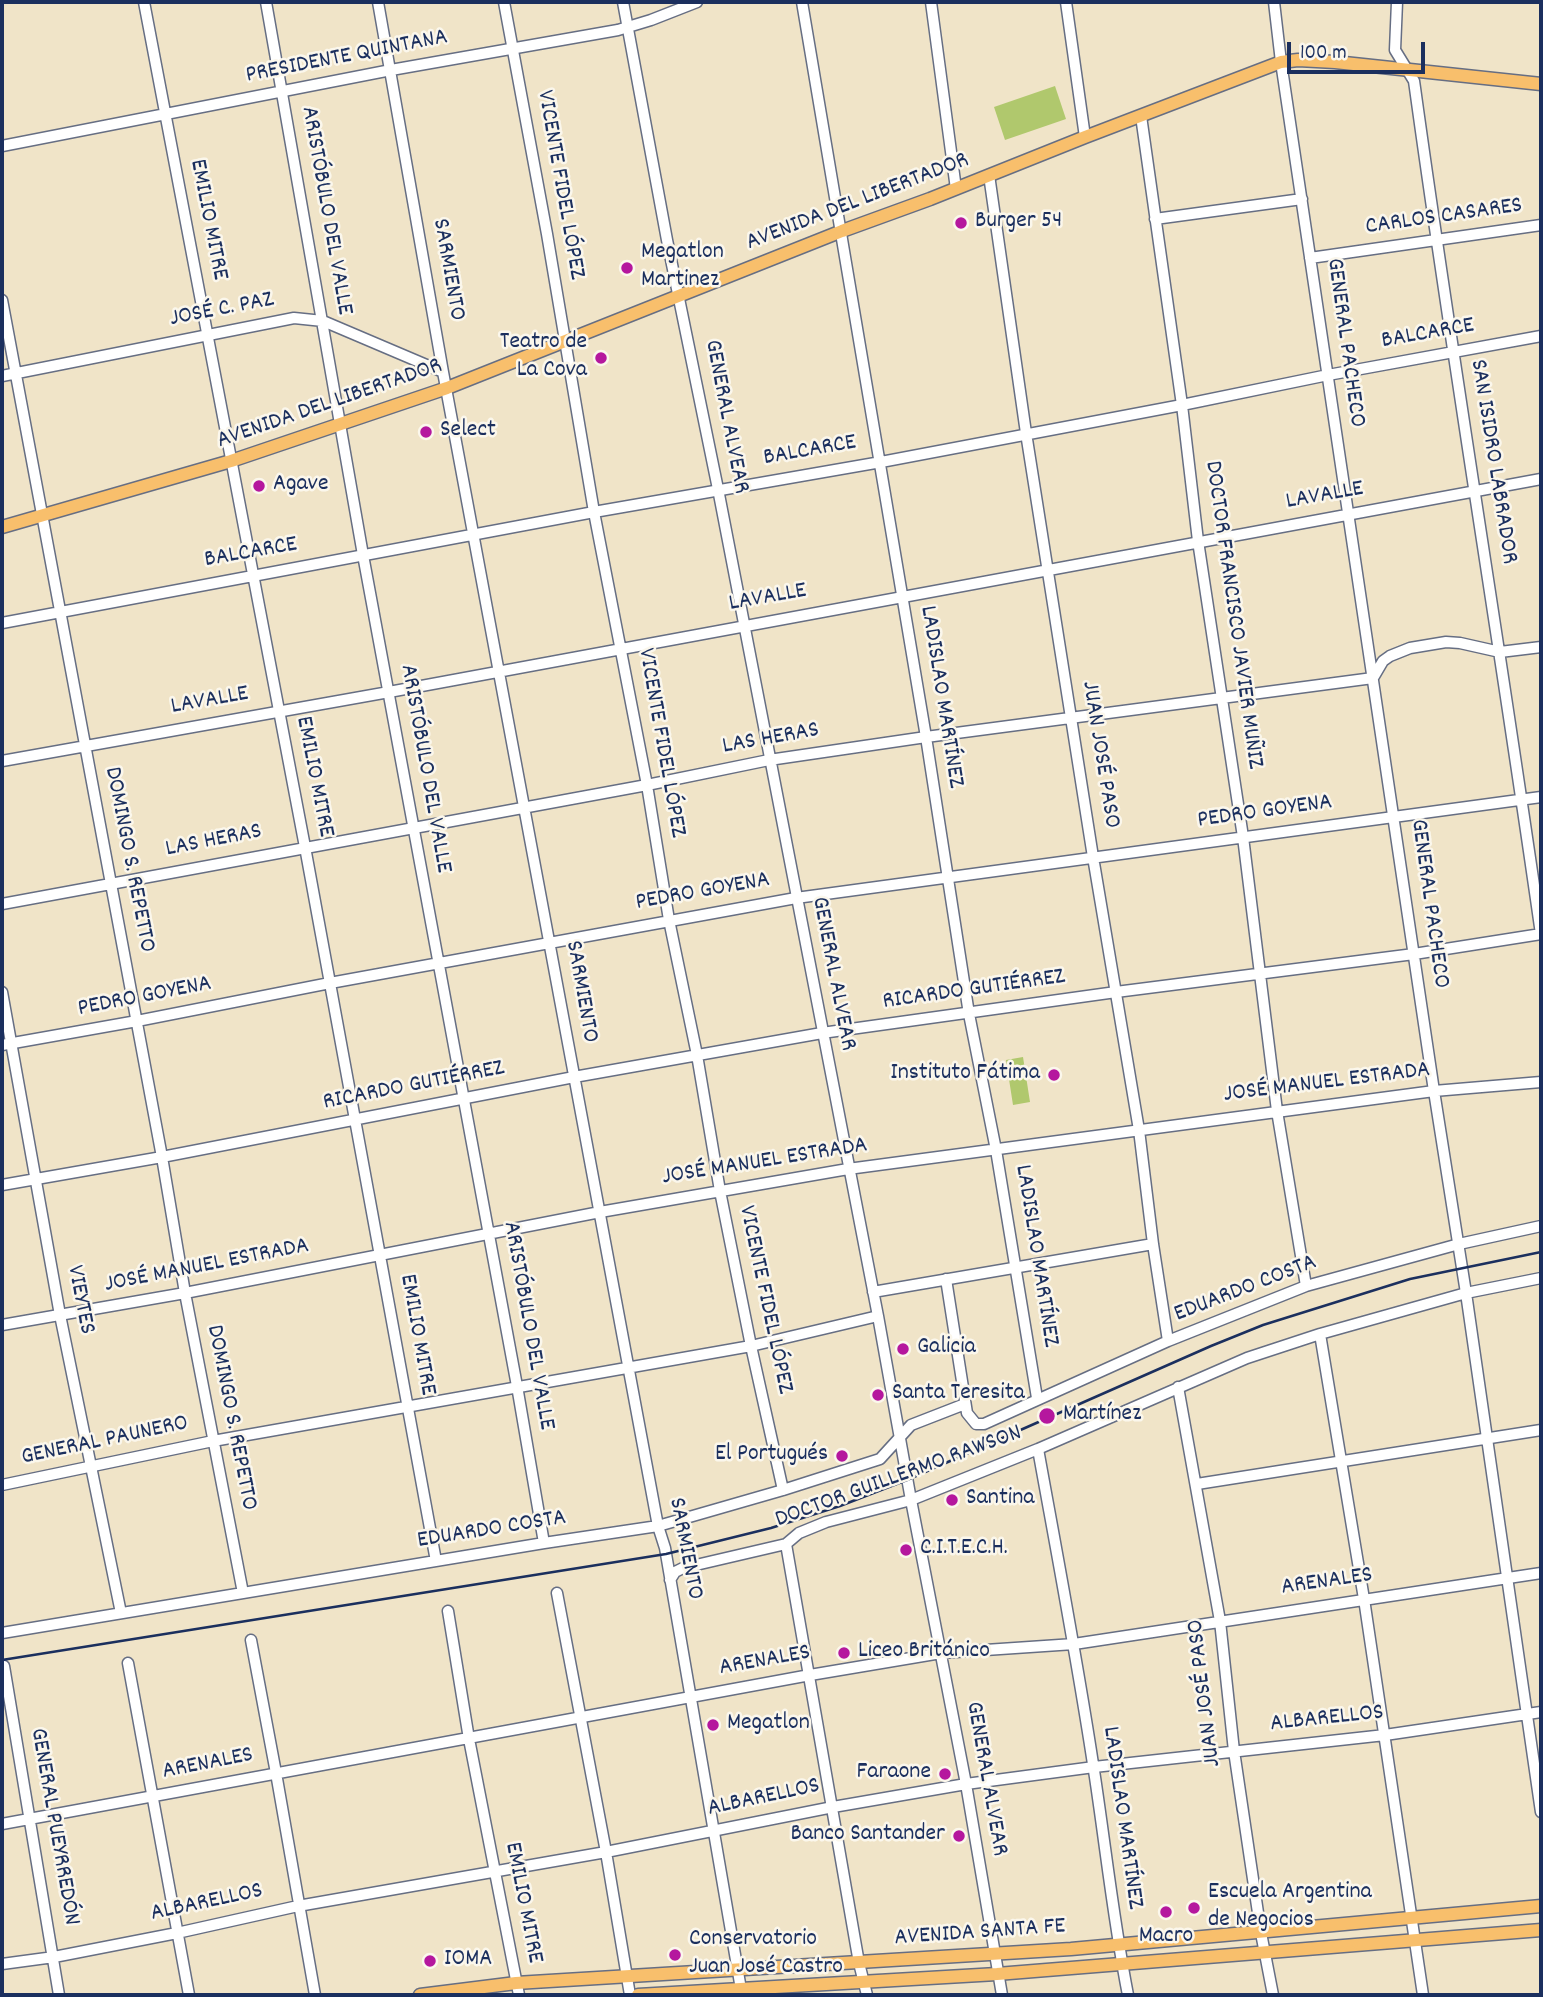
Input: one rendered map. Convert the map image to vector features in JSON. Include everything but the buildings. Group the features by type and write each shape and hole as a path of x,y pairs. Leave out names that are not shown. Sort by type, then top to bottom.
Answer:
{"main road":[{"name":"AVENIDA DEL LIBERTADOR","path":"2,527 231,461 447,388 842,231 1281,62 1298,60 1405,68 1541,84"},
{"name":"AVENIDA SANTA FE","path":"420,1995 518,1989 627,1977 995,1955 1541,1906"},
{"name":"AVENIDA SANTA FE","path":"638,1995 742,1993 864,1981 997,1975 1541,1930"}],"street":[{"name":"EMILIO MITRE","path":"144,2 305,847 436,1561"},
{"name":"ARISTÓBULO DEL VALLE","path":"267,2 363,555 544,1543"},
{"name":"SARMIENTO","path":"378,2 443,372 658,1526 665,1548 742,1993"},
{"name":"VICENTE FIDEL LÓPEZ","path":"504,2 594,512 648,785 669,920 697,1055 720,1191 783,1490"},
{"name":"GENERAL ALVEAR","path":"623,2 878,1316 1002,1995"},
{"name":"PRESIDENTE QUINTANA","path":"2,146 628,27 697,2"},
{"name":"LADISLAO MARTÍNEZ","path":"802,2 926,737 969,1014 996,1150 1037,1398"},
{"path":"932,2 956,189"},
{"path":"1066,2 1085,137"},
{"name":"GENERAL PACHECO","path":"1274,2 1541,1812"},
{"name":"SAN ISIDRO LABRADOR","path":"1397,2 1395,50 1414,81 1541,934"},
{"name":"DOCTOR FRANCISCO JAVIER MUÑIZ","path":"1141,116 1182,405 1198,541 1243,837 1277,1111 1306,1286"},
{"name":"JUAN JOSÉ PASO","path":"989,175 1026,433 1139,1130 1168,1341"},
{"path":"1155,219 1302,199"},
{"name":"CARLOS CASARES","path":"1310,258 1541,225"},
{"name":"DOMINGO S. REPETTO","path":"2,300 185,1293 243,1592"},
{"name":"JOSÉ C. PAZ","path":"2,376 294,318 323,321 443,372"},
{"name":"BALCARCE","path":"2,623 1541,336"},
{"name":"LAVALLE","path":"2,761 1541,479"},
{"path":"1373,678 1383,661 1410,648 1446,642 1500,652 1541,647"},
{"name":"LAS HERAS","path":"2,904 648,785 769,760 1373,678"},
{"name":"PEDRO GOYENA","path":"6,1044 796,898 1541,797"},
{"name":"RICARDO GUTIÉRREZ","path":"2,1185 822,1033 1414,954 1541,934"},
{"name":"VIEYTES","path":"2,992 6,1044 36,1179 89,1466 121,1613"},
{"name":"JOSÉ MANUEL ESTRADA","path":"2,1325 185,1293 600,1212 848,1169 1434,1091 1541,1082"},
{"name":"EDUARDO COSTA","path":"2,1633 658,1526 880,1459 911,1424 965,1404 967,1413 976,1424 991,1421 1168,1341 1306,1286 1458,1244 1541,1226"},
{"path":"873,1292 1153,1244"},
{"name":"DOCTOR GUILLERMO RAWSON","path":"670,1580 675,1572 697,1563 786,1544 799,1533 826,1522 911,1500 1038,1449 1248,1358 1320,1334 1466,1293 1541,1278"},
{"path":"946,1279 965,1404"},
{"name":"GENERAL PAUNERO","path":"2,1485 213,1441 751,1346 878,1316"},
{"path":"1320,1334 1364,1599 1423,1995"},
{"name":"JUAN JOSÉ PASO","path":"1178,1387 1220,1620 1234,1751 1273,1995"},
{"path":"1197,1484 1541,1430"},
{"name":"LADISLAO MARTÍNEZ","path":"1038,1449 1074,1644 1118,1944 1128,1995"},
{"path":"786,1544 859,1963 867,1995"},
{"name":"ARENALES","path":"2,1824 941,1653 1074,1644 1541,1573"},
{"path":"558,1593 630,1995"},
{"name":"EMILIO MITRE","path":"448,1611 469,1739 518,1989"},
{"path":"251,1640 315,1995"},
{"path":"128,1664 188,1995"},
{"name":"GENERAL PUEYRREDÓN","path":"4,1667 59,1995"},
{"name":"ALBARELLOS","path":"2,1964 54,1957 298,1906 606,1852 832,1807 965,1784 1094,1766 1385,1735 1541,1712"}],"green space":[{"path":"1055,86 1066,119 1005,140 994,107"},
{"path":"1023,1057 1030,1102 1013,1105 1006,1060"}],"railway":[{"path":"2,1660 666,1554 771,1528 840,1506 907,1480 1263,1325 1410,1279 1541,1252"}],"place":[{"name":"Burger 54","path":"961,223"},
{"name":"Megatlon Martinez","path":"627,268"},
{"name":"Teatro de La Cova","path":"601,358"},
{"name":"Select","path":"426,432"},
{"name":"Agave","path":"259,486"},
{"name":"Instituto Fátima","path":"1054,1075"},
{"name":"Galicia","path":"903,1349"},
{"name":"Santa Teresita","path":"878,1395"},
{"name":"Martínez","path":"1047,1416"},
{"name":"El Portugués","path":"842,1456"},
{"name":"Santina","path":"952,1500"},
{"name":"C.I.T.E.C.H.","path":"906,1550"},
{"name":"Liceo Británico","path":"844,1653"},
{"name":"Megatlon","path":"713,1725"},
{"name":"Faraone","path":"945,1774"},
{"name":"Banco Santander","path":"959,1836"},
{"name":"Escuela Argentina de Negocios","path":"1194,1908"},
{"name":"Macro","path":"1166,1912"},
{"name":"Conservatorio Juan José Castro","path":"675,1955"},
{"name":"IOMA","path":"430,1961"}]}
